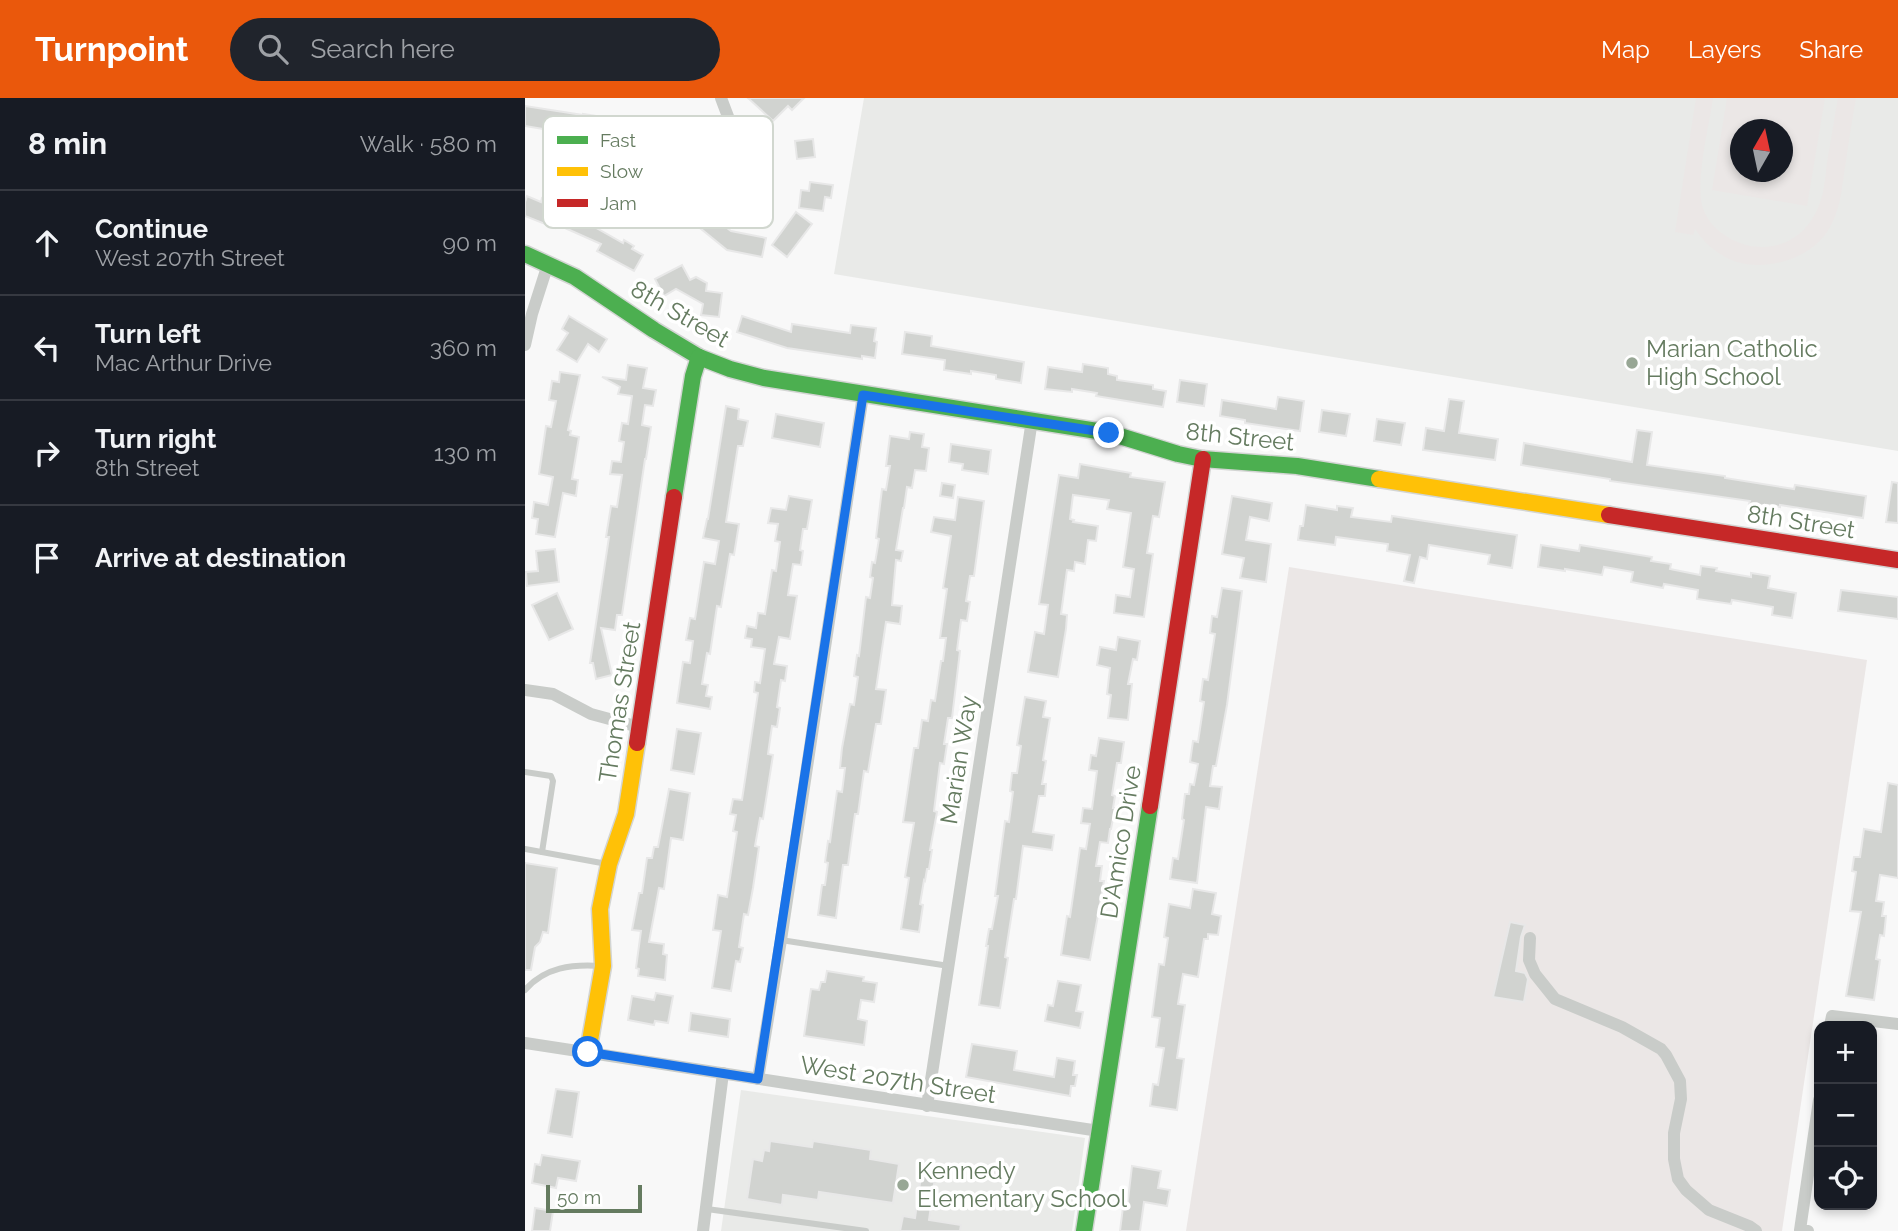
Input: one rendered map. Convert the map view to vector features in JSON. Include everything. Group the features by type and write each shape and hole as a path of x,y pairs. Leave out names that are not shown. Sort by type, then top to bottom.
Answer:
{"street":[{"path":"721,98 728,116"},
{"name":"8th Street","path":"525,254 575,277 699,357 764,378 1129,437 1173,453 1203,459 1297,466 1898,560"},
{"path":"525,345 531,314 548,264"},
{"name":"Thomas Street","path":"588,1052 603,966 600,909 609,864 626,814 693,376 699,357"},
{"path":"758,1079 863,395"},
{"name":"Marian Way","path":"927,1106 1032,420"},
{"name":"D'Amico Drive","path":"1084,1231 1203,459"},
{"path":"525,690 553,694 590,714 639,727"},
{"path":"1531,938 1529,960 1535,974 1555,999 1622,1027 1661,1049 1666,1055 1681,1081 1681,1099 1674,1133 1674,1159 1678,1179 1686,1190 1709,1210 1756,1231"},
{"path":"1831,1021 1832,1016 1873,1021"},
{"path":"1877,1021 1898,1024"},
{"name":"West 207th Street","path":"525,1043 1099,1131"},
{"path":"703,1231 723,1073"},
{"path":"1808,1231 1800,1230 1814,1134"}],"lane":[{"path":"525,772 551,776 553,781 542,852"},
{"path":"525,849 609,864"},
{"path":"781,940 949,966"},
{"path":"525,990 533,981 548,973 574,964 603,966"},
{"path":"707,1209 866,1231"}],"shaded area":[{"name":"Marian Catholic High School","path":"864,98 1898,98 1898,451 834,274"},
{"path":"1696,98 1713,98 1701,181 1705,214 1723,234 1748,246 1761,247 1774,246 1798,235 1815,214 1824,189 1838,98 1856,98 1838,208 1828,231 1812,248 1781,262 1748,264 1730,259 1714,250 1695,229 1693,235 1675,232"},
{"path":"1727,98 1825,98 1807,206 1712,190"},
{"path":"1289,567 1867,660 1782,1231 1186,1231"},
{"name":"Kennedy Elementary School","path":"741,1090 1085,1138 1072,1231 721,1231"}],"building":[{"path":"748,98 804,98 792,110 788,106 773,121 773,116 768,116"},
{"path":"525,106 597,116 543,116 543,129 525,126"},
{"path":"813,139 815,157 797,159 795,141"},
{"path":"810,182 833,185 831,198 825,197 823,211 799,208 801,190 809,191"},
{"path":"527,196 541,202 542,198 543,223 525,216"},
{"path":"796,212 812,224 787,257 772,245"},
{"path":"565,228 597,228 623,243 624,240 634,246 632,249 643,255 634,271 597,251 601,244"},
{"path":"700,228 727,228 766,238 762,257 727,250"},
{"path":"682,265 690,280 696,277 707,283 706,291 722,293 719,317 701,315 703,304 676,289 664,296 655,279"},
{"path":"569,316 607,339 599,352 588,344 577,362 557,350 568,333 562,329"},
{"path":"742,316 791,332 792,324 850,333 851,325 876,328 875,358 862,356 862,359 787,348 737,332"},
{"path":"905,332 932,336 931,346 1024,362 1021,383 996,379 996,375 944,370 945,360 902,354"},
{"path":"1083,364 1108,368 1108,374 1117,376 1117,380 1153,385 1153,389 1166,391 1163,407 1096,396 1097,393 1072,389 1072,392 1045,389 1048,367 1082,372"},
{"path":"628,365 647,368 643,388 656,390 653,406 645,405 642,425 651,427 622,615 617,615 615,630 601,628 612,675 596,679 593,663 590,663 609,537 606,537 611,506 617,507 622,475 610,474 612,461 621,462 624,442 619,441 622,423 628,424 632,396 618,394 620,387 602,377 626,380"},
{"path":"560,372 580,375 568,430 571,431 570,435 579,437 572,479 578,480 576,496 563,493 555,537 536,534 538,519 532,518 534,502 548,505 553,477 539,474 546,426 551,427 556,401 549,400 552,381 559,382"},
{"path":"1180,380 1207,384 1204,406 1177,402"},
{"path":"1278,397 1304,401 1300,431 1245,423 1245,420 1220,416 1222,400 1276,409"},
{"path":"1449,399 1464,401 1459,433 1498,439 1495,460 1423,450 1426,428 1444,431"},
{"path":"726,406 739,409 738,419 748,421 743,446 738,446 726,522 739,524 734,555 730,554 721,607 717,606 710,654 707,653 702,684 708,685 706,696 712,697 710,709 677,703 683,662 690,663 693,641 686,640 690,618 695,619 704,562 715,564 719,541 703,538"},
{"path":"1322,410 1350,414 1346,436 1319,432"},
{"path":"776,414 824,423 820,447 772,438"},
{"path":"1377,419 1405,423 1401,445 1374,441"},
{"path":"1637,430 1652,432 1647,465 1794,489 1795,485 1866,496 1863,518 1780,505 1749,504 1750,501 1521,465 1524,443 1632,462"},
{"path":"910,432 924,434 922,447 929,448 926,471 915,470 912,488 907,487 903,508 896,550 903,551 901,561 896,560 892,605 902,606 900,624 886,622 876,689 886,690 881,724 876,724 868,772 864,771 848,865 843,865 836,918 818,915 822,885 825,885 828,863 825,862 837,791 842,792 845,768 840,768 842,748 850,704 854,705 858,677 854,676 866,597 870,598 872,562 875,563 879,539 876,538 882,489 886,490 890,466 886,466 890,436 909,439"},
{"path":"951,444 991,450 988,474 962,470 963,464 949,462"},
{"path":"1080,464 1131,473 1130,477 1165,482 1159,517 1153,516 1147,553 1153,554 1144,617 1114,613 1116,595 1130,597 1134,569 1123,567 1131,513 1107,509 1109,500 1073,495 1070,519 1074,520 1073,522 1098,526 1096,541 1088,540 1085,564 1075,562 1074,571 1067,570 1061,614 1067,615 1066,629 1058,677 1028,672 1035,632 1044,634 1048,605 1039,604 1059,475 1078,478"},
{"path":"1892,482 1898,483 1898,523 1886,522"},
{"path":"942,483 955,485 953,498 940,496"},
{"path":"789,496 812,500 807,529 803,529 801,565 793,564 788,595 797,596 790,639 779,637 774,664 787,666 785,681 781,680 777,727 772,726 768,754 773,755 763,819 760,818 755,846 759,847 753,888 748,915 744,914 739,947 743,948 740,962 736,961 731,991 712,988 721,931 713,930 718,895 727,897 737,832 733,831 736,815 730,814 733,799 742,800 758,693 754,692 755,682 760,683 765,649 751,647 752,639 745,638 747,626 756,628 758,613 765,614 772,570 776,571 780,542 775,541 778,524 768,523 771,508 786,510"},
{"path":"1232,496 1272,503 1269,521 1250,517 1246,540 1271,544 1266,582 1240,578 1244,558 1222,554"},
{"path":"958,497 984,501 974,576 970,576 966,601 970,602 967,621 961,620 952,718 948,718 944,764 940,763 934,811 937,812 929,869 924,880 920,904 923,905 919,932 901,929 909,878 905,877 914,823 903,822 914,748 918,748 922,720 928,721 931,700 935,701 946,638 940,638 947,589 943,588 951,536 931,532 934,517 955,520"},
{"path":"1306,505 1337,510 1337,506 1353,508 1351,517 1391,522 1392,516 1517,535 1512,568 1488,564 1490,555 1429,545 1427,559 1420,557 1414,583 1404,581 1410,555 1387,551 1388,544 1336,537 1335,545 1298,540"},
{"path":"1541,545 1579,551 1580,545 1652,557 1651,561 1671,564 1670,569 1700,575 1701,566 1751,577 1751,573 1770,576 1768,588 1796,593 1792,618 1772,615 1773,607 1732,600 1731,604 1697,599 1698,590 1664,584 1663,588 1631,582 1633,572 1604,567 1602,575 1538,567"},
{"path":"555,549 559,582 527,586 526,572 538,571 536,551"},
{"path":"1222,588 1242,591 1227,705 1210,786 1222,787 1219,809 1206,807 1197,883 1170,879 1173,858 1178,859 1185,794 1189,794 1190,784 1194,785 1198,764 1190,762 1193,741 1198,742 1204,702 1200,701 1203,679 1208,680 1215,634 1210,633 1212,616 1217,617"},
{"path":"1841,590 1898,597 1898,619 1838,611"},
{"path":"557,593 573,629 549,640 532,605"},
{"path":"1118,637 1140,641 1137,660 1133,659 1128,684 1132,684 1128,720 1108,718 1110,668 1097,665 1100,647 1116,650"},
{"path":"1025,697 1046,701 1043,717 1050,718 1043,760 1046,761 1042,784 1046,784 1045,796 1039,796 1033,832 1054,835 1052,850 1023,846 1005,957 1008,958 1000,1008 979,1005 986,946 998,896 995,896 1005,821 1009,822 1013,792 1010,791 1012,773 1017,773 1021,746 1017,745"},
{"path":"677,729 701,733 694,774 671,770"},
{"path":"1099,738 1124,742 1121,763 1117,763 1112,795 1115,796 1115,808 1108,843 1100,842 1096,866 1102,866 1100,881 1104,881 1090,960 1061,955 1067,916 1070,917 1080,848 1086,849 1090,824 1081,823 1083,808 1092,809 1097,771 1089,770 1091,755 1096,756"},
{"path":"1888,783 1898,785 1898,878 1880,875 1876,901 1884,902 1882,916 1886,916 1884,936 1880,935 1876,959 1880,960 1874,1000 1846,996 1861,912 1850,911 1856,872 1852,871 1854,857 1860,857 1864,829 1881,832"},
{"path":"669,789 690,793 683,840 671,838 664,889 659,888 649,942 664,944 663,954 667,955 665,980 638,976 639,969 636,968 641,931 632,930 639,893 642,893 647,858 652,858 654,847 658,847"},
{"path":"525,863 557,868 548,933 543,932 535,947 531,970 525,970"},
{"path":"1193,889 1216,893 1212,914 1221,916 1218,935 1208,934 1208,939 1204,939 1198,977 1183,974 1178,1004 1185,1005 1177,1058 1184,1059 1177,1110 1150,1106 1153,1084 1158,1085 1164,1048 1156,1047 1160,1018 1152,1017 1159,964 1164,965 1168,938 1164,937 1169,904 1190,908"},
{"path":"1510,922 1525,925 1516,971 1525,973 1528,979 1524,1002 1493,997"},
{"path":"827,971 864,977 863,981 877,983 874,1002 861,1000 858,1019 867,1021 864,1045 804,1036 811,989 819,990 821,982 825,982"},
{"path":"1058,981 1081,985 1076,1011 1083,1012 1080,1028 1045,1021 1048,1005 1053,1006"},
{"path":"656,993 673,996 668,1023 655,1021 654,1025 628,1020 632,996 654,1000"},
{"path":"691,1013 730,1019 728,1037 689,1031"},
{"path":"972,1044 1017,1051 1014,1070 1054,1077 1057,1058 1075,1061 1075,1086 1071,1086 1070,1096 966,1077"},
{"path":"556,1089 579,1092 572,1137 548,1133"},
{"path":"770,1141 812,1147 813,1141 871,1150 870,1159 899,1164 893,1203 819,1192 818,1200 783,1195 782,1205 747,1199 753,1159 762,1161 764,1150 769,1151"},
{"path":"542,1155 580,1161 576,1181 558,1178 556,1188 532,1183 535,1164 540,1165"},
{"path":"923,1162 937,1164 929,1220 961,1225 960,1231 900,1231 903,1216 915,1218"},
{"path":"1132,1166 1161,1171 1158,1188 1170,1190 1167,1206 1144,1202 1140,1231 1120,1231 1123,1207 1127,1208"},
{"path":"535,1208 553,1211 550,1231 532,1231"}],"traffic: fast":[{"path":"525,254 575,277 699,357 764,378 1110,433 1202,459 1297,466 1379,479"},
{"path":"674,497 693,376 699,357"},
{"path":"1084,1231 1150,806"}],"traffic: slow":[{"path":"1379,479 1609,515"},
{"path":"588,1052 603,966 600,909 609,864 626,814 637,743"}],"traffic: jam":[{"path":"1150,806 1203,459"},
{"path":"637,743 674,497"},
{"path":"1609,515 1898,560"}],"place":[{"name":"Marian Catholic High School","path":"1632,363"},
{"name":"Kennedy Elementary School","path":"903,1185"}],"route":[{"path":"588,1052 758,1079 863,395 1109,433"}]}
